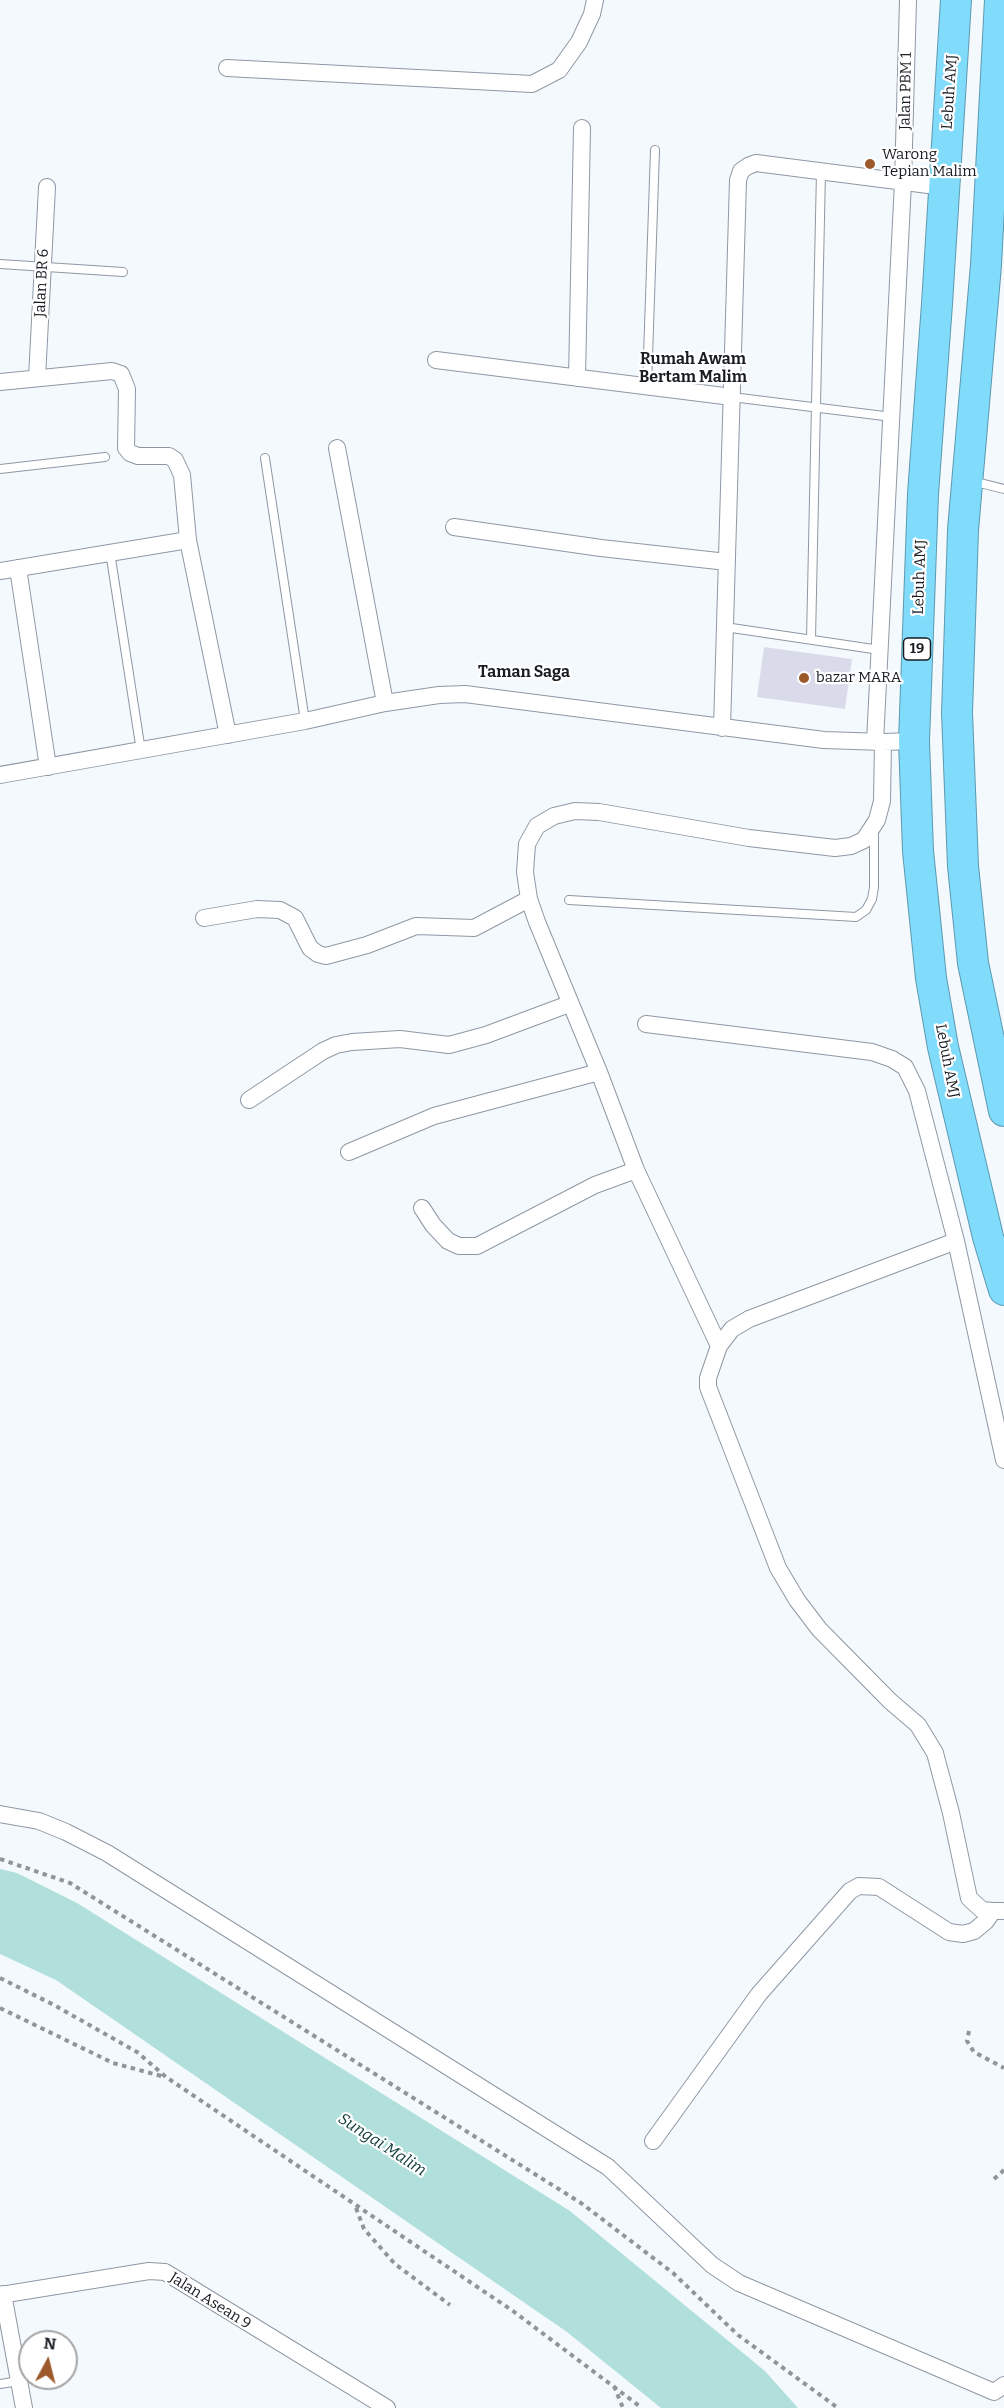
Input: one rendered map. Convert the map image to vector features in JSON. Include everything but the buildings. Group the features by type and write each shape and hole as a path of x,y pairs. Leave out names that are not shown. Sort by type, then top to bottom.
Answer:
{"highway":[{"path":"943,0 949,115"},
{"name":"Lebuh AMJ","path":"956,0 938,304 922,494 914,741 918,851 931,978 954,1098 988,1237 1004,1290"},
{"path":"1001,0 986,265 963,530 957,713 963,866 973,963 1004,1111"}],"street":[{"path":"227,68 531,84 559,70 579,42 592,14 595,0"},
{"name":"Jalan PBM 1","path":"874,826 882,801 879,742 880,650 903,182 908,0"},
{"path":"577,378 582,128"},
{"path":"722,728 738,180 741,171 756,163 944,187"},
{"name":"Jalan BR 6","path":"38,378 47,187"},
{"path":"436,360 732,397"},
{"path":"0,382 112,371 121,374 127,389 126,448 130,453 138,456 161,454 175,459 182,474 188,540 228,735"},
{"path":"337,448 385,703"},
{"path":"454,527 601,548 727,562"},
{"path":"0,571 188,540"},
{"path":"18,568 48,767"},
{"path":"0,775 305,721 385,703 439,695 465,694 824,740 914,741"},
{"path":"720,1346 636,1170 599,1072 569,1004 529,899 525,872 527,844 537,826 554,816 575,811 600,812 749,838 835,848 851,846 864,840 874,826"},
{"path":"204,918 257,909 280,910 295,918 310,948 326,956 368,945 416,926 474,928 529,899"},
{"path":"249,1100 323,1051 336,1045 400,1039 449,1045 486,1035 569,1004"},
{"path":"646,1024 872,1052 892,1059 905,1067 917,1091 956,1241 1004,1460"},
{"path":"349,1152 434,1116 599,1072"},
{"path":"422,1208 448,1241 459,1246 477,1246 595,1185 636,1170"},
{"path":"956,1241 749,1319 732,1329 720,1346 708,1378 708,1387 778,1568 797,1600 819,1629 890,1701 918,1725 936,1753 969,1898 982,1910 998,1911"},
{"path":"0,1814 39,1821 107,1853 608,2167 712,2265 739,2283 994,2392 1004,2385"},
{"path":"653,2141 759,1994 850,1892 859,1886 879,1887 949,1932 963,1934 974,1931 998,1911"},
{"name":"Jalan Asean 9","path":"5,2294 149,2271 165,2272 387,2408"},
{"path":"5,2294 18,2374"},
{"path":"21,2390 24,2408"}],"lane":[{"path":"647,386 655,150"},
{"path":"811,639 821,171"},
{"path":"0,264 123,272"},
{"path":"732,397 891,417"},
{"path":"0,469 105,457"},
{"path":"265,458 305,721"},
{"path":"967,480 1004,489"},
{"path":"110,552 141,751"},
{"path":"724,627 880,650"},
{"path":"569,900 856,917 866,910 872,900 874,826"},
{"path":"0,2384 18,2380"}],"path":[{"path":"0,1858 70,1883 581,2203 673,2273 738,2335 838,2408"},
{"path":"0,1978 137,2052 166,2078 513,2311 642,2408"},
{"path":"0,2008 113,2063 166,2078"},
{"path":"969,2031 968,2041 974,2052 1004,2068"},
{"path":"994,2179 1004,2170"},
{"path":"356,2207 364,2229 395,2264 450,2305"},
{"path":"614,2385 623,2408"}],"water":[{"name":"Sungai Malim","path":"0,1869 17,1873 77,1903 570,2211 765,2371 798,2408 661,2408 567,2332 56,1980 0,1954"}],"place":[{"name":"Warong Tepian Malim","path":"870,164"},
{"name":"bazar MARA","path":"804,678"}],"district":[{"name":"Rumah Awam Bertam Malim","path":"693,369"},
{"name":"Taman Saga","path":"524,673"}]}
